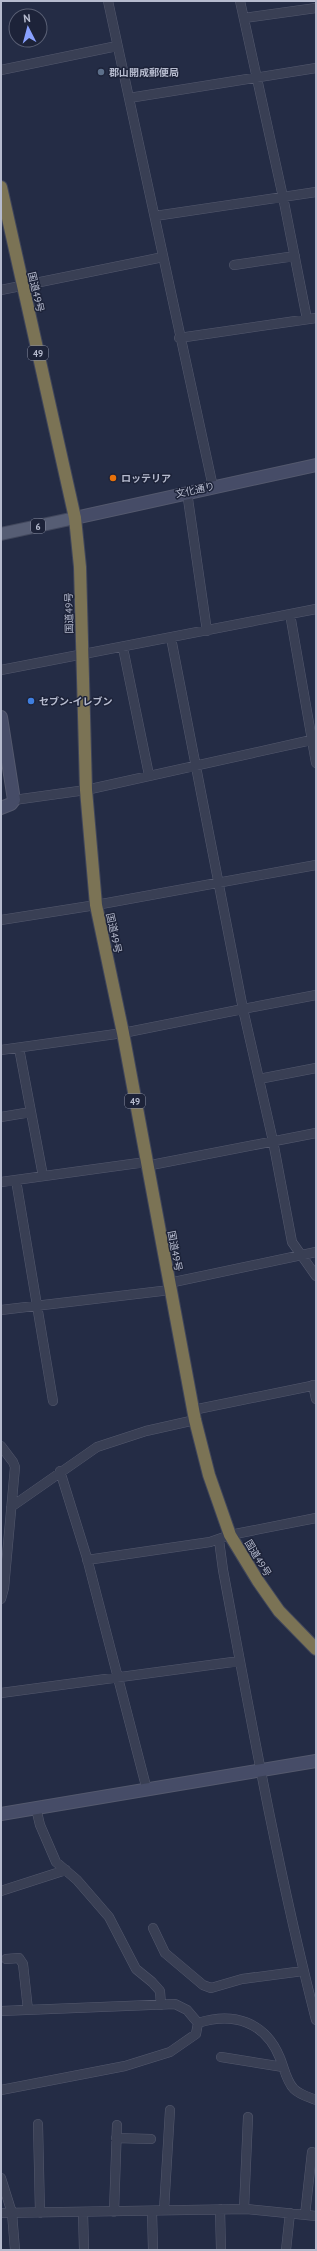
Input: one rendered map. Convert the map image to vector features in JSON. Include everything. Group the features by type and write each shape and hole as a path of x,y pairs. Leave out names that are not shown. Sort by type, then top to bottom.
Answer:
{"highway":[{"name":"国道49号","path":"1,187 75,518 80,567 86,790 96,905 123,1033 146,1164 194,1415 225,1538 279,1611 311,1638 316,1649"}],"main road":[{"name":"6","path":"1,534 75,518"}],"street":[{"path":"108,1 179,338 213,486"},
{"path":"240,1 283,197 306,319"},
{"path":"244,18 316,8"},
{"path":"1,70 117,46"},
{"path":"129,98 257,76 316,68"},
{"path":"154,216 316,192"},
{"path":"234,265 294,256"},
{"path":"1,290 162,257"},
{"path":"179,338 316,318"},
{"name":"文化通り","path":"75,518 213,486 316,465"},
{"path":"187,492 206,631"},
{"path":"1,670 82,656 316,609"},
{"path":"290,614 314,740 316,763"},
{"path":"171,638 217,883 243,1009 273,1141 292,1242 300,1256 316,1276"},
{"path":"123,648 149,775"},
{"path":"1,717 14,800"},
{"path":"1,808 11,804 14,800 86,790 194,765 314,740"},
{"path":"1,920 96,905 316,865"},
{"path":"1,1050 123,1033 316,995"},
{"path":"19,1048 43,1176"},
{"path":"259,1079 316,1068"},
{"path":"1,1117 31,1112"},
{"path":"1,1182 146,1164 316,1133"},
{"path":"16,1180 53,1401"},
{"path":"1,1310 170,1287 316,1252"},
{"path":"10,1507 60,1471 97,1447 194,1415 315,1385 316,1399"},
{"path":"1,1446 15,1465 4,1551 4,1588 1,1599"},
{"path":"60,1471 87,1560 147,1790"},
{"path":"87,1560 225,1538 316,1518"},
{"path":"225,1538 240,1661 261,1771 303,1971 316,2020"},
{"path":"1,1693 240,1661"},
{"path":"1,1814 316,1761"},
{"path":"36,1808 40,1825 56,1862 77,1880 109,1917 136,1969 152,1982 160,1991 161,2005"},
{"path":"1,1891 66,1870"},
{"path":"153,1928 165,1953 203,1985 209,1988 242,1979 303,1971"},
{"path":"6,1959 19,1958 23,1964 28,2010"},
{"path":"1,2011 175,2004 187,2010 198,2023"},
{"path":"198,2023 221,2017 231,2017 247,2022 267,2038 280,2056 283,2067 294,2088 316,2100"},
{"path":"1,2090 126,2066 170,2052 196,2034 198,2023"},
{"path":"221,2057 283,2067"},
{"path":"164,2210 170,2110"},
{"path":"244,2209 248,2117"},
{"path":"38,2124 40,2213"},
{"path":"114,2212 116,2125"},
{"path":"116,2138 151,2139"},
{"path":"305,2215 312,2152"},
{"path":"1,2178 12,2213 15,2250"},
{"path":"220,2209 221,2250"},
{"path":"1,2213 244,2209 316,2216"},
{"path":"152,2211 153,2250"},
{"path":"83,2212 84,2250"},
{"path":"286,2250 290,2214"}],"place":[{"name":"郡山開成郵便局","path":"101,72"},
{"name":"ロッテリア","path":"113,478"},
{"name":"セブン-イレブン","path":"31,701"}]}
